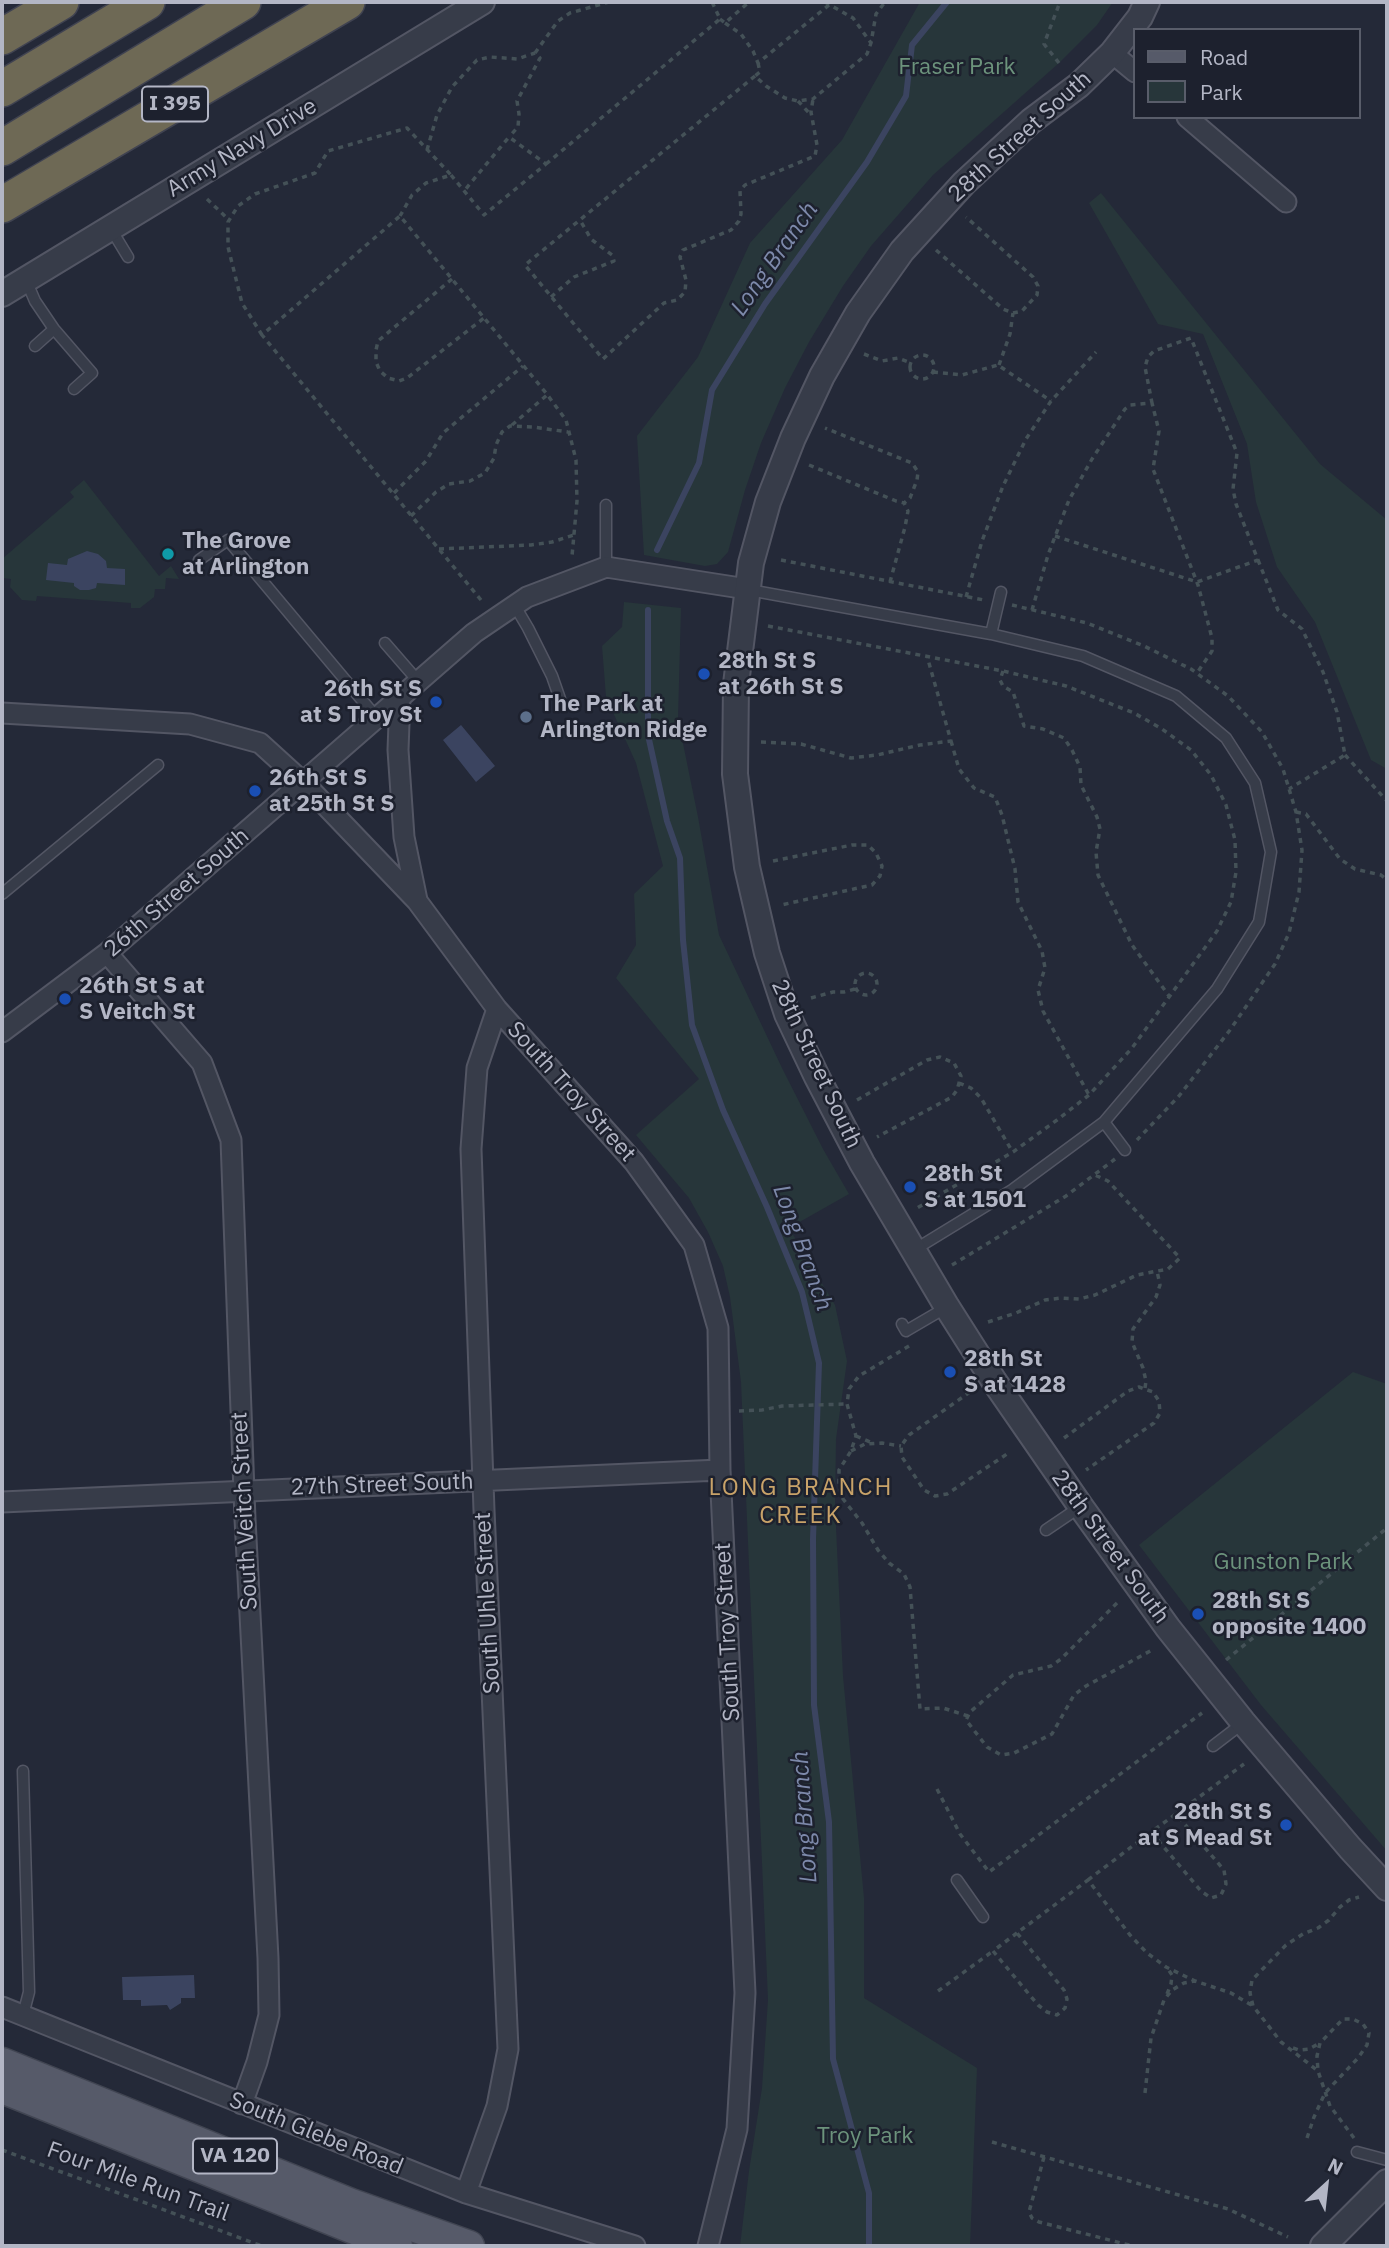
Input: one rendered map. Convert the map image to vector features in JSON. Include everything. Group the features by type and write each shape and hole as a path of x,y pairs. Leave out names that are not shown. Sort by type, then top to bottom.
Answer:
{"highway":[{"path":"2,37 61,2"},
{"path":"2,89 147,2"},
{"path":"2,148 243,2"},
{"name":"I 395","path":"2,205 347,2"},
{"path":"2,221 93,153"}],"main road":[{"name":"VA 120","path":"2,2063 351,2204 470,2246"},
{"name":"VA 120","path":"2,2088 397,2246"}],"street":[{"name":"Army Navy Drive","path":"2,294 482,2"},
{"name":"28th Street South","path":"1147,2 1140,17 1112,52 1079,85 1031,121 964,183 902,251 858,313 822,376 793,438 768,502 751,563 736,684 736,774 747,867 767,953 787,1014 862,1163 947,1307 1080,1507 1168,1628 1243,1722 1387,1888"},
{"path":"1112,52 1134,71"},
{"path":"1189,119 1286,202"},
{"name":"26th Street South","path":"2,1032 107,953 474,633 527,597 606,567 747,589"},
{"path":"400,697 398,750 404,837 417,901"},
{"name":"South Troy Street","path":"2,713 190,724 260,743 304,783 417,901 497,1009 634,1162 694,1245 718,1328 720,1470 745,1993 737,2129 708,2246"},
{"name":"South Veitch Street","path":"107,953 202,1063 231,1140 244,1490 269,2015 257,2063 242,2104"},
{"name":"South Uhle Street","path":"466,2193 497,2106 508,2049 471,1149 477,1068 497,1009"},
{"name":"27th Street South","path":"2,1503 720,1470"},
{"name":"South Glebe Road","path":"2,2007 466,2193 635,2246"},
{"path":"1323,2246 1385,2188"}],"lane":[{"path":"110,229 128,257"},
{"path":"26,279 35,301 54,329 92,373 74,388"},
{"path":"35,346 54,329"},
{"path":"606,505 606,567"},
{"path":"199,560 228,540 377,718"},
{"path":"747,589 991,634 1083,656 1176,696 1226,738 1255,783 1271,852 1259,922 1217,989 1104,1122 1013,1191 913,1251"},
{"path":"991,634 1000,597"},
{"path":"515,606 552,676 560,699"},
{"path":"385,643 418,681"},
{"path":"2,894 158,765"},
{"path":"1104,1122 1125,1150"},
{"path":"902,1324 906,1331 947,1307"},
{"path":"1046,1530 1080,1507"},
{"path":"1213,1746 1243,1722"},
{"path":"23,1771 29,1992 23,2015"},
{"path":"957,1880 983,1917"},
{"path":"1357,2151 1387,2160"}],"path":[{"path":"427,149 437,115 452,88 477,60 490,57 517,59 535,53 558,21 570,13 609,2"},
{"path":"712,2 720,19 741,34 753,51 760,72 525,265 603,359 664,303 677,300 685,292 686,280 680,257 683,250 732,230 739,222 740,191 745,185 815,156 817,145 812,115 813,99"},
{"path":"725,23 749,2"},
{"path":"755,76 785,98 798,101 813,99 867,54 876,14 885,2"},
{"path":"1059,63 1044,44 1060,2"},
{"path":"758,64 827,3 853,18 871,43"},
{"path":"481,600 262,335 242,303 228,247 229,220 238,206 255,194 315,173 328,151 407,128 451,174 484,215 720,19"},
{"path":"464,191 518,127 517,101 540,58 535,53"},
{"path":"798,101 812,115"},
{"path":"509,137 545,164"},
{"path":"262,335 400,216 412,195 426,183 451,174"},
{"path":"207,199 229,220"},
{"path":"400,216 566,421 576,460 577,502 572,555"},
{"path":"936,250 1003,309 1013,313 1022,311 1037,295 1038,286 1033,277 966,218"},
{"path":"551,297 574,278 614,261 612,255 591,239 580,220"},
{"path":"452,279 378,341 376,362 380,371 388,378 399,381 407,378 484,318"},
{"path":"998,365 1010,334 1013,313"},
{"path":"1197,673 1212,651 1212,638 1197,582 1153,469 1159,430 1145,368 1148,357 1154,351 1191,338 1237,453 1233,489 1236,504 1278,610 1302,629 1323,672 1337,712 1345,755 1387,800"},
{"path":"966,597 982,541 1003,486 1026,439 1051,401 1096,352"},
{"path":"864,354 882,361 898,358 912,363"},
{"path":"918,356 926,356 934,364 933,372 925,379 917,378 912,373 912,363 918,356"},
{"path":"933,372 962,375 998,365 1051,401"},
{"path":"393,494 426,461 443,433 523,366"},
{"path":"411,516 436,492 449,484 470,481 485,473 494,458 496,444 502,432 547,395"},
{"path":"1032,610 1055,536 1092,459 1125,409 1130,405 1152,403"},
{"path":"510,426 569,433"},
{"path":"825,428 912,463 918,472 918,480 910,498 904,503"},
{"path":"809,465 904,503 908,511 890,582"},
{"path":"439,549 531,545 574,535"},
{"path":"1055,536 1197,582 1258,560"},
{"path":"781,560 966,597 1000,597 1032,610 1098,628 1144,646 1197,673 1228,696 1262,732 1283,769 1296,812 1302,850 1299,891 1289,933 1275,964 1230,1030 1179,1096 1125,1150 1066,1196 953,1265"},
{"path":"768,626 926,655 1066,686 1134,713 1191,750 1211,775 1226,805 1235,840 1236,872 1231,902 1217,931 1132,1048 1089,1095 1013,1152 918,1208"},
{"path":"926,655 959,769 974,788 995,797 1015,869 1018,902 1042,951 1045,968 1038,990 1043,1011 1089,1095"},
{"path":"1003,671 1000,680 1003,686 1013,692 1024,726 1044,729 1064,738 1072,750 1080,767 1081,785 1100,829 1096,852 1098,875 1132,945 1170,997"},
{"path":"761,742 801,744 851,758 951,741"},
{"path":"1289,789 1345,755"},
{"path":"1296,812 1306,814 1340,859 1355,869 1381,875 1387,880"},
{"path":"773,861 852,845 868,845 876,853 882,866 880,876 872,885 781,905"},
{"path":"868,973 876,980 877,988 872,994 860,995 855,989 855,982 861,974 868,973"},
{"path":"811,998 855,989"},
{"path":"857,1100 927,1060 940,1057 954,1063 961,1076 952,1097 877,1137"},
{"path":"959,1083 971,1088 981,1098 1013,1152"},
{"path":"988,1322 1016,1314 1045,1300 1079,1299 1096,1295 1137,1275 1168,1269 1180,1258 1108,1181 1095,1175"},
{"path":"1145,1388 1143,1368 1132,1342 1133,1329 1156,1297 1160,1285 1157,1271"},
{"path":"911,1345 859,1376 849,1389 847,1404 856,1436 851,1451 839,1469 839,1486 843,1499 884,1556 904,1574 910,1587 920,1709 943,1708 968,1716"},
{"path":"1063,1438 1128,1391 1139,1387 1153,1392 1159,1401 1160,1413 1154,1423 1086,1470"},
{"path":"970,1392 909,1435 901,1446 902,1457 924,1490 934,1496 947,1494 1010,1452"},
{"path":"737,1411 782,1406 847,1404"},
{"path":"856,1436 873,1444"},
{"path":"851,1451 865,1444 901,1446"},
{"path":"1226,1660 1387,1528"},
{"path":"1117,1603 1051,1666 1013,1675 968,1716 966,1720 986,1747 1001,1755 1014,1754 1052,1734 1074,1695 1152,1650"},
{"path":"937,1789 960,1835 989,1872 1202,1713"},
{"path":"938,1991 1244,1764"},
{"path":"1151,1832 1201,1892 1211,1898 1221,1895 1226,1884 1224,1870 1177,1814"},
{"path":"1088,1880 1147,1953 1166,1967 1195,1981 1231,1993 1253,2006 1281,2042 1318,2071"},
{"path":"1253,2006 1250,1993 1252,1980 1286,1945 1318,1928 1349,1900 1359,1897"},
{"path":"993,1951 1038,2005 1057,2015 1065,2008 1067,1999 1064,1990 1017,1933"},
{"path":"1145,2093 1151,2038 1171,1984 1172,1975 1166,1967"},
{"path":"1164,2000 1172,1990 1184,1983 1195,1981"},
{"path":"1287,2047 1309,2049 1320,2043 1343,2019 1353,2019 1363,2024 1369,2033 1367,2045 1359,2058 1325,2093 1307,2138"},
{"path":"1320,2043 1318,2071 1325,2093 1330,2106 1355,2139"},
{"path":"992,2142 1228,2209 1288,2237"},
{"name":"Four Mile Run Trail","path":"2,2150 262,2246"},
{"path":"1044,2157 1029,2212 1032,2218 1133,2246"}],"green space":[{"name":"Fraser Park","path":"920,2 1113,2 1097,25 1059,63 933,175 871,246 843,286 809,342 761,443 728,552 717,564 705,566 644,555 637,436 698,357 750,243 842,140"},
{"path":"1101,193 1320,464 1387,520 1387,769 1371,760 1315,622 1277,567 1256,502 1247,444 1203,334 1158,324 1089,203"},
{"path":"84,480 159,576 171,566 179,579 166,578 165,589 155,589 154,597 140,608 131,608 131,603 37,596 36,601 22,600 10,587 11,579 2,578 2,559 74,497 70,492"},
{"name":"Troy Park","path":"624,602 681,608 678,719 719,935 782,1068 849,1194 789,1228 835,1305 847,1361 836,1439 835,1506 843,1676 864,1898 864,1998 977,2068 970,2246 740,2246 762,2088 768,2000 741,1382 730,1297 723,1266 689,1198 636,1135 699,1079 616,978 636,945 634,894 663,866 636,763 606,697 602,646 622,627"},
{"name":"Gunston Park","path":"1353,1372 1387,1384 1387,1851 1261,1705 1139,1545"}],"water":[{"path":"87,551 98,554 106,561 107,568 125,569 125,585 97,583 96,588 80,590 74,583 46,580 48,563 67,565 68,559"},
{"path":"461,725 495,766 476,782 443,740"},
{"path":"194,1975 195,1998 181,1998 181,2003 170,2010 167,2005 141,2006 141,2000 123,2000 122,1977"}],"waterway":[{"name":"Long Branch","path":"657,550 699,463 712,390 765,304 867,162 906,96 912,45 947,2"},
{"name":"Long Branch","path":"648,610 648,735 667,821 680,858 683,940 692,1025 723,1110 802,1292 819,1363 813,1539 814,1705 829,1822 833,2059 869,2193 869,2246"}],"place":[{"name":"The Grove at Arlington","path":"168,554"},
{"name":"28th St S at 26th St S","path":"704,674"},
{"name":"26th St S at S Troy St","path":"436,702"},
{"name":"The Park at Arlington Ridge","path":"526,717"},
{"name":"26th St S at 25th St S","path":"255,791"},
{"name":"26th St S at S Veitch St","path":"65,999"},
{"name":"28th St S at 1501","path":"910,1187"},
{"name":"28th St S at 1428","path":"950,1372"},
{"name":"28th St S opposite 1400","path":"1198,1614"},
{"name":"28th St S at S Mead St","path":"1286,1825"}],"district":[{"name":"LONG BRANCH CREEK","path":"801,1502"}]}
